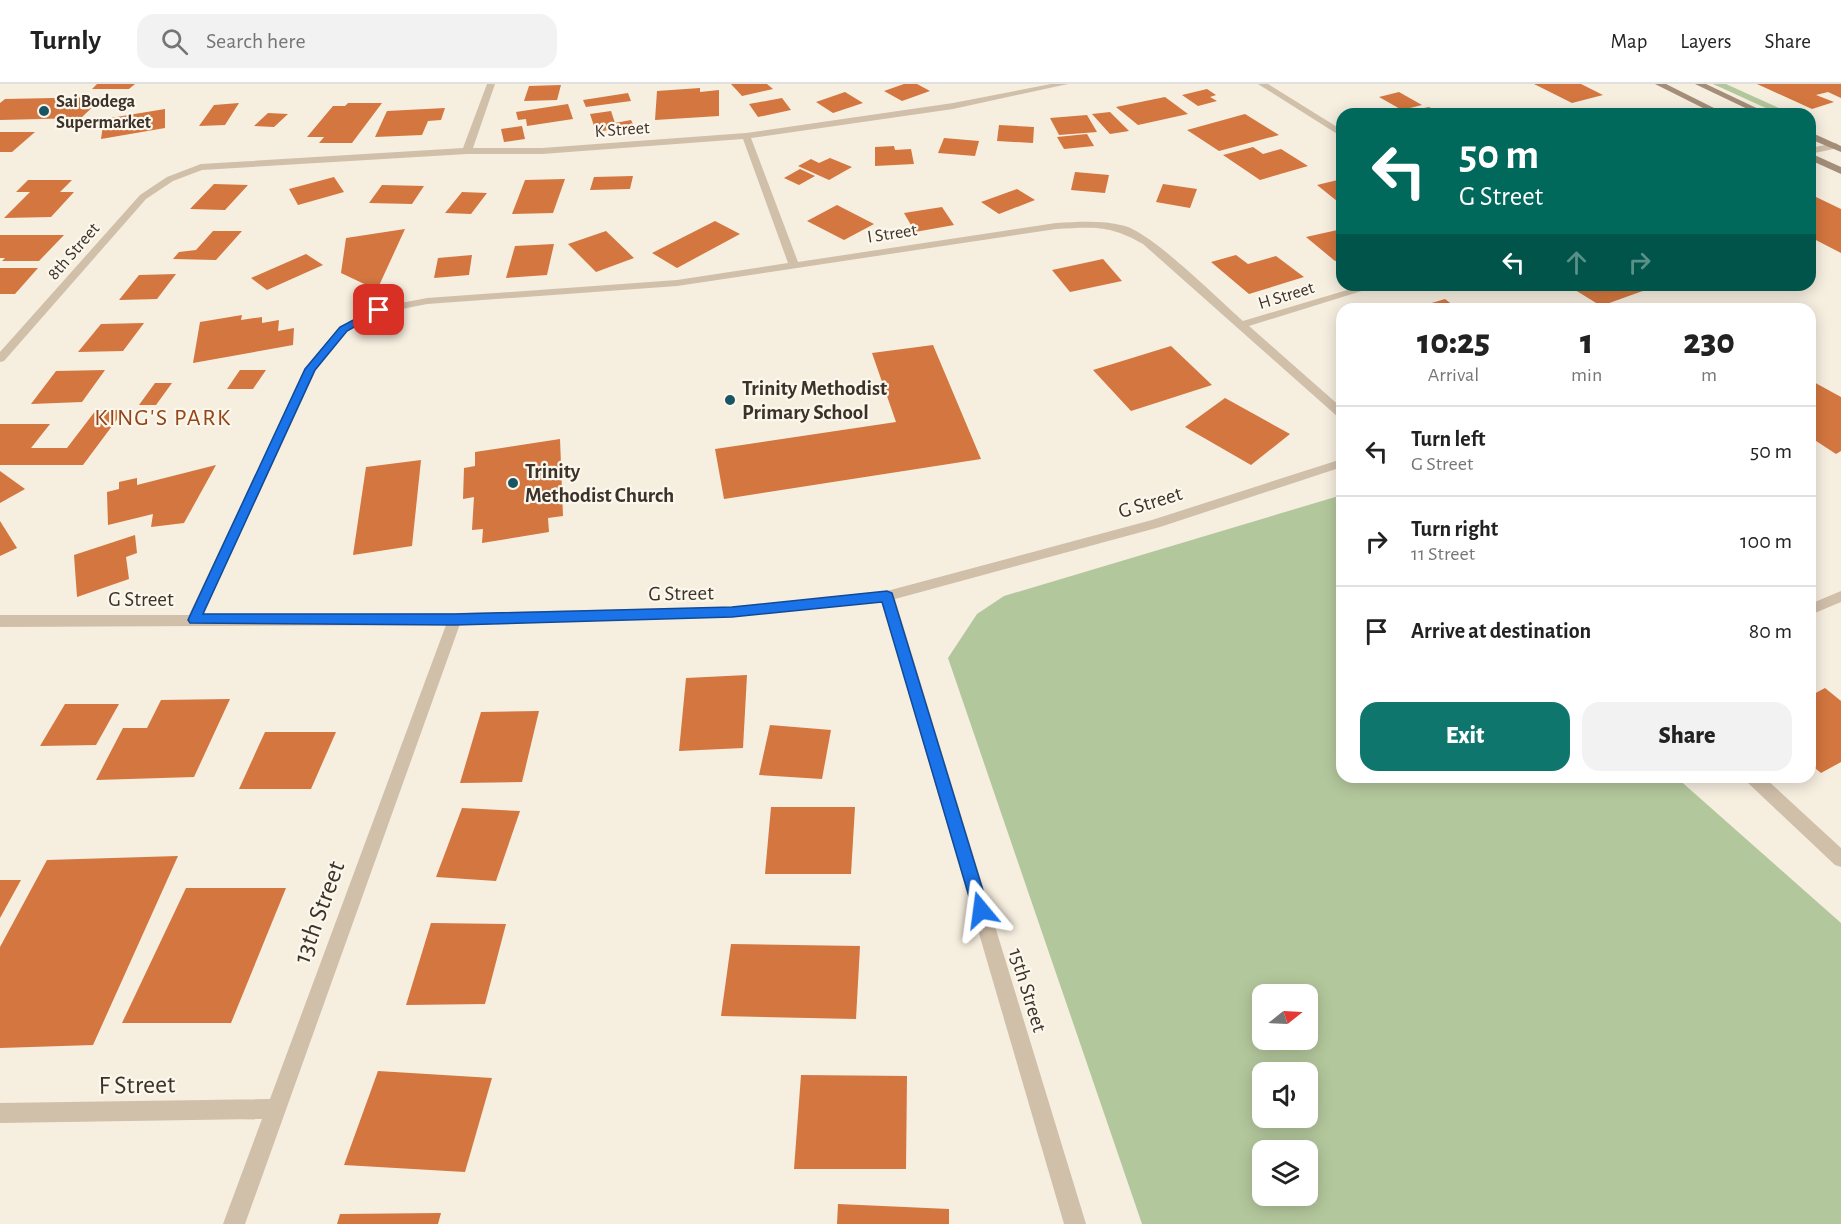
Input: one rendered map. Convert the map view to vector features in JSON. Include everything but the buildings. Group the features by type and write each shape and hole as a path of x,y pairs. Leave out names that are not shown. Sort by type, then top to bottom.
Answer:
{"main road":[{"path":"1659,84 1709,108"},
{"path":"1699,84 1752,108"},
{"path":"1816,138 1838,148"},
{"path":"1816,159 1841,171"}],"street":[{"path":"467,151 491,84"},
{"name":"K Street","path":"179,174 228,164 467,151 542,151 746,136 953,106 1064,84"},
{"path":"1262,84 1336,130"},
{"path":"746,136 794,266"},
{"path":"1816,150 1838,148"},
{"name":"8th Street","path":"0,359 143,197 159,184 179,174"},
{"name":"I Street","path":"194,620 310,369 344,329 379,310 427,301 677,283 1046,228 1091,224 1124,229 1147,242 1336,409"},
{"name":"H Street","path":"1241,325 1356,291"},
{"name":"G Street","path":"0,621 455,620 732,612 887,596 1155,524 1336,465"},
{"name":"15th Street","path":"887,596 1075,1224"},
{"path":"1816,607 1841,596"},
{"name":"13th Street","path":"234,1224 274,1109 455,620"},
{"path":"1759,783 1841,859"},
{"name":"F Street","path":"0,1113 274,1109"}],"green space":[{"path":"1713,84 1726,84 1779,108 1766,108"},
{"path":"1336,497 1336,783 1683,783 1841,923 1841,1224 1142,1224 948,658 977,614 1004,596"}],"place":[{"name":"Sai Bodega Supermarket","path":"44,111"},
{"name":"Trinity Methodist Primary School","path":"730,400"},
{"name":"Trinity Methodist Church","path":"513,483"}],"district":[{"name":"KING'S PARK","path":"163,417"}],"route":[{"path":"379,310 344,329 310,369 194,620 455,620 732,612 887,596 981,910"}]}
